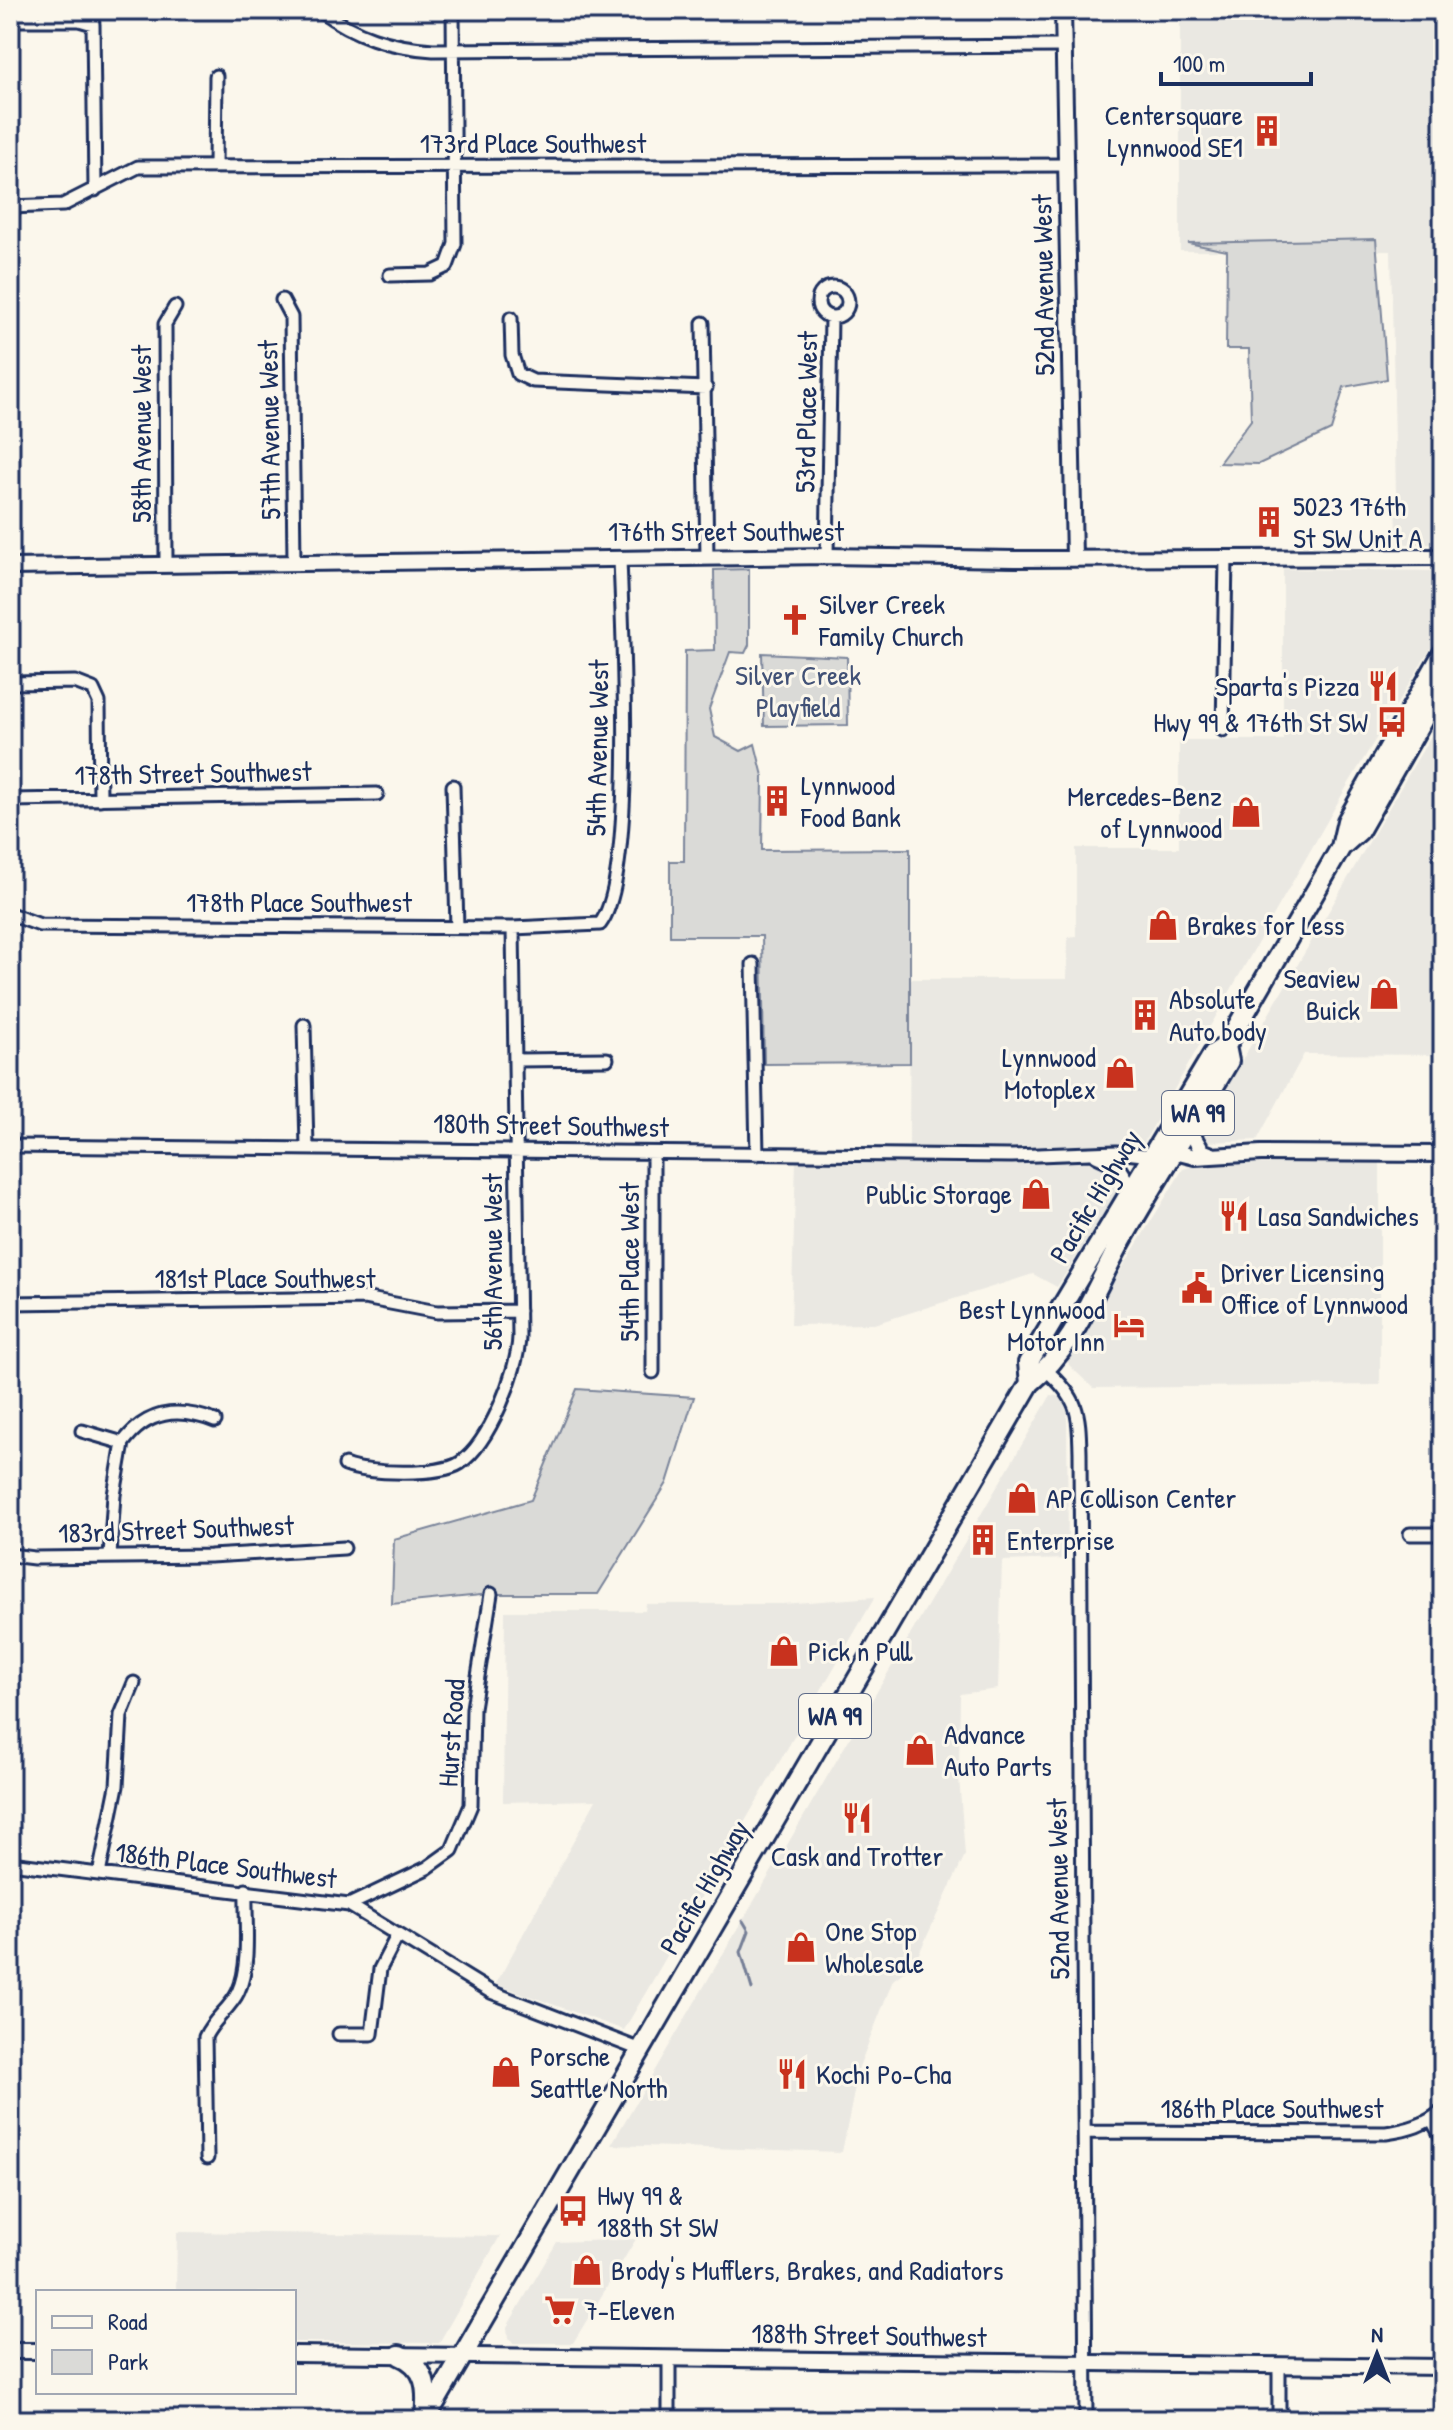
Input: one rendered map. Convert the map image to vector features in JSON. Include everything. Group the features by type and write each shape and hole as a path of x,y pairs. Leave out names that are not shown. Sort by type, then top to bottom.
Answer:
{"highway":[{"name":"Pacific Highway","path":"1030,1383 1028,1363 1213,1054 1226,1046 1341,847 1347,821 1443,653"},
{"name":"Pacific Highway","path":"1341,847 1359,831 1443,684"},
{"path":"1373,808 1372,793 1390,762 1392,744"},
{"name":"Pacific Highway","path":"425,2420 1030,1383 1046,1370 1082,1315 1126,1233 1229,1061 1226,1046"},
{"path":"1175,1152 1172,1138 1180,1124 1183,1103"},
{"path":"1126,1233 1133,1204 1151,1169 1152,1156"},
{"path":"1046,1370 1047,1331"},
{"path":"399,2355 411,2361 423,2375 425,2420"}],"street":[{"path":"320,10 363,37 383,44 453,51 1063,46"},
{"path":"390,275 430,274 447,266 455,244 453,10"},
{"name":"52nd Avenue West","path":"1063,10 1074,558"},
{"path":"10,20 79,20 93,24 95,190"},
{"path":"215,166 216,76"},
{"name":"173rd Place Southwest","path":"10,207 63,205 95,190 117,174 138,167 1066,165"},
{"name":"57th Avenue West","path":"282,300 291,317 294,561"},
{"name":"58th Avenue West","path":"166,564 165,324 175,307"},
{"name":"53rd Place West","path":"827,556 831,317"},
{"path":"511,318 512,355 518,374 533,381 706,388"},
{"path":"703,323 707,557"},
{"name":"176th Street Southwest","path":"10,567 827,556 1443,557"},
{"name":"54th Avenue West","path":"589,927 600,924 606,915 621,843 620,558"},
{"path":"1223,730 1226,558"},
{"path":"10,683 75,682 93,689 99,702 100,799"},
{"path":"453,786 457,927"},
{"name":"178th Street Southwest","path":"10,800 377,794"},
{"name":"178th Place Southwest","path":"10,914 40,925 589,927"},
{"name":"56th Avenue West","path":"345,1465 360,1471 441,1470 462,1461 512,1383 519,1352 513,928"},
{"path":"753,964 757,1154"},
{"path":"304,1025 307,1148"},
{"path":"517,1060 607,1059"},
{"path":"1189,1129 1202,1151 1212,1155"},
{"name":"180th Street Southwest","path":"10,1146 757,1154 1092,1155 1116,1152 1152,1156"},
{"path":"1175,1152 1190,1157 1443,1154"},
{"name":"54th Place West","path":"653,1153 653,1372"},
{"path":"1092,1155 1118,1166 1132,1188"},
{"name":"181st Place Southwest","path":"10,1303 364,1298 437,1312 519,1311"},
{"name":"52nd Avenue West","path":"1046,1370 1070,1391 1079,1415 1087,2132 1086,2420"},
{"path":"110,1556 114,1495 123,1443 133,1429 156,1415 191,1412 215,1421"},
{"path":"82,1431 123,1443"},
{"path":"1410,1534 1443,1534"},
{"name":"183rd Street Southwest","path":"10,1555 34,1558 210,1556 344,1548"},
{"name":"Hurst Road","path":"349,1905 427,1868 452,1850 471,1805 473,1708 491,1594"},
{"path":"99,1874 117,1786 121,1715 134,1683"},
{"name":"186th Place Southwest","path":"10,1863 349,1905 491,1992 641,2050"},
{"path":"207,2158 205,2037 212,2021 237,1996 243,1979 246,1890"},
{"path":"339,2034 372,2034 380,1969 397,1936"},
{"path":"1443,2110 1432,2120 1443,2140"},
{"name":"186th Place Southwest","path":"1087,2132 1386,2133 1408,2130 1432,2120"},
{"path":"10,2351 36,2351"},
{"name":"188th Street Southwest","path":"296,2354 1443,2367"},
{"path":"669,2358 669,2420"},
{"path":"1279,2366 1279,2420"}],"shaded area":[{"path":"1180,10 1443,10 1443,544 1397,544 1391,251 1180,251"},
{"path":"1283,569 1443,571 1443,628 1346,788 1143,1144 909,1149 910,979 1067,979 1068,937 1076,936 1076,848 1179,848 1179,740 1283,740"},
{"path":"1443,715 1443,1055 1304,1054 1257,1140 1207,1142 1202,1139 1202,1129"},
{"path":"796,1161 1088,1162 1115,1172 1120,1189 1057,1287 1033,1274 874,1324 791,1325"},
{"path":"1380,1161 1380,1385 1093,1388 1069,1365 1067,1358 1183,1169 1195,1165"},
{"path":"1051,1395 1061,1397 1067,1412 1068,1559 1002,1561 998,1689 960,1694 959,1777 965,1855 914,1964 893,1980 859,2067 842,2152 611,2145"},
{"name":"Pick n Pull","path":"875,1597 624,2030 496,1984 596,1800 503,1802 505,1611 645,1611 646,1604 782,1604"},
{"path":"177,2232 500,2236 439,2343 296,2342 296,2290 176,2290"},
{"path":"636,2239 573,2343 513,2343 508,2338 507,2327 557,2242"}],"green space":[{"path":"1376,239 1387,379 1344,387 1331,430 1259,464 1219,463 1251,420 1249,349 1226,349 1227,251 1188,243"},
{"path":"749,569 749,645 745,653 730,652 709,709 715,737 741,751 755,744 763,776 762,850 910,849 910,1063 764,1064 762,936 670,936 670,861 684,861 685,651 715,650 714,570"},
{"name":"Silver Creek Playfield","path":"762,653 847,657 848,725 764,726"},
{"path":"577,1389 694,1397 667,1483 598,1594 491,1594 392,1604 394,1539 531,1500"}],"waterway":[{"path":"743,1921 749,1931 741,1952 752,1989"}],"place":[{"name":"Centersquare Lynnwood SE1","path":"1267,131"},
{"name":"5023 176th St SW Unit A","path":"1269,522"},
{"name":"Silver Creek Family Church","path":"795,620"},
{"name":"Sparta's Pizza","path":"1383,686"},
{"name":"Hwy 99 & 176th St SW","path":"1392,722"},
{"name":"Lynnwood Food Bank","path":"777,801"},
{"name":"Mercedes-Benz of Lynnwood","path":"1246,812"},
{"name":"Brakes for Less","path":"1163,925"},
{"name":"Seaview Buick","path":"1384,994"},
{"name":"Absolute Auto body","path":"1145,1015"},
{"name":"Lynnwood Motoplex","path":"1120,1073"},
{"name":"Public Storage","path":"1036,1194"},
{"name":"Lasa Sandwiches","path":"1234,1216"},
{"name":"Driver Licensing Office of Lynnwood","path":"1197,1288"},
{"name":"Best Lynnwood Motor Inn","path":"1129,1325"},
{"name":"AP Collison Center","path":"1022,1498"},
{"name":"Enterprise","path":"983,1540"},
{"name":"Pick n Pull","path":"784,1651"},
{"name":"Advance Auto Parts","path":"920,1750"},
{"name":"Cask and Trotter","path":"857,1818"},
{"name":"One Stop Wholesale","path":"801,1947"},
{"name":"Porsche Seattle North","path":"506,2072"},
{"name":"Kochi Po-Cha","path":"792,2074"},
{"name":"Hwy 99 & 188th St SW","path":"573,2211"},
{"name":"Brody's Mufflers, Brakes, and Radiators","path":"587,2270"},
{"name":"7-Eleven","path":"560,2310"}]}
